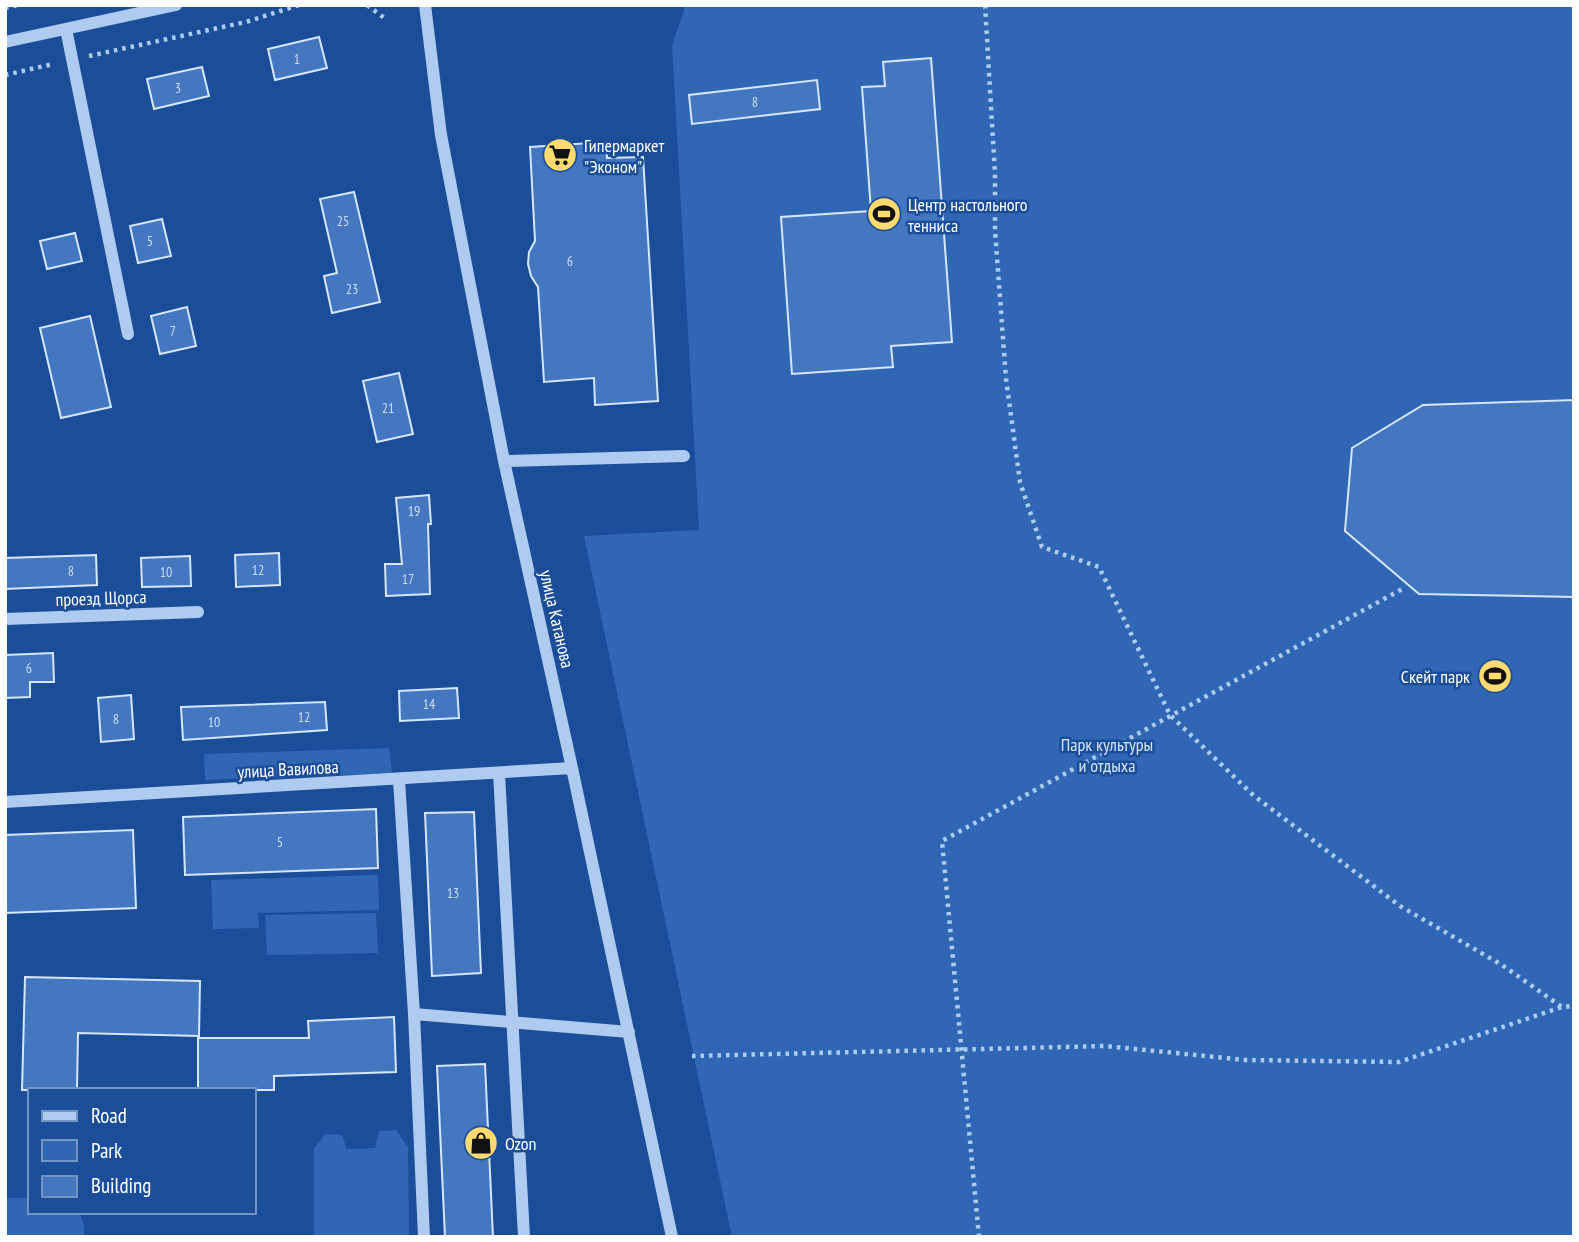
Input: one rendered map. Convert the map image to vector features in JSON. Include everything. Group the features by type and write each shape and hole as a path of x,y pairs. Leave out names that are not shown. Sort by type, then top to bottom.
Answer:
{"street":[{"path":"5,42 176,5"},
{"name":"улица Катанова","path":"425,5 441,135 504,461 672,1237"},
{"path":"66,29 128,334"},
{"path":"504,461 684,456"},
{"name":"проезд Щорса","path":"5,619 198,612"},
{"name":"улица Вавилова","path":"5,802 572,768"},
{"path":"499,774 524,1237"},
{"path":"398,780 414,1014 424,1237"},
{"path":"414,1014 629,1032"}],"path":[{"path":"5,8 18,5"},
{"path":"5,75 246,22 299,5"},
{"path":"367,5 387,20"},
{"path":"985,5 995,174 995,230 1006,379 1020,482 1042,547 1098,567 1170,715 1253,795 1399,906 1502,965 1562,1007"},
{"path":"979,1237 942,841 1404,588"},
{"path":"692,1056 1105,1046 1246,1060 1399,1062 1562,1007 1574,1006"}],"green space":[{"name":"Парк культуры и отдыха","path":"684,5 1574,5 1574,1237 732,1237 584,536 699,530 672,45"},
{"path":"389,748 392,773 205,780 204,754"},
{"path":"378,875 379,910 258,913 259,928 213,929 211,880"},
{"path":"376,913 378,953 267,955 265,915"},
{"path":"396,1130 408,1147 409,1237 314,1237 314,1149 325,1134 342,1135 347,1149 375,1148 379,1131"},
{"path":"5,1198 28,1198 28,1214 80,1214 84,1225 84,1237 5,1237"}],"building":[{"path":"319,37 327,68 275,80 268,49"},
{"name":"Центр настольного тенниса","path":"931,58 952,342 891,346 893,367 792,374 781,217 871,211 862,87 885,86 883,62"},
{"path":"202,67 209,96 154,109 147,79"},
{"path":"817,80 820,109 692,124 689,95"},
{"path":"606,142 607,158 643,157 658,401 595,405 594,378 544,382 538,287 528,264 529,252 535,241 530,147"},
{"path":"354,192 380,302 332,313 324,276 337,273 320,199"},
{"path":"162,219 171,256 138,263 130,226"},
{"path":"75,233 82,261 47,269 40,241"},
{"path":"187,307 196,346 160,354 151,316"},
{"path":"90,316 111,407 61,418 40,328"},
{"path":"399,373 413,434 377,442 363,381"},
{"path":"1574,400 1574,597 1419,594 1345,531 1352,448 1423,405"},
{"path":"429,495 430,594 386,596 385,564 402,564 396,498"},
{"path":"279,553 280,585 236,587 235,555"},
{"path":"96,555 97,585 5,589 5,558"},
{"path":"190,556 191,586 142,587 141,558"},
{"path":"53,653 54,682 30,682 30,697 5,698 5,655"},
{"path":"457,688 459,718 400,721 399,691"},
{"path":"131,695 134,739 101,742 98,698"},
{"path":"325,702 327,730 183,740 181,707"},
{"path":"376,809 378,868 185,875 183,817"},
{"path":"474,812 481,973 432,976 425,813"},
{"path":"133,830 136,908 5,913 5,835"},
{"path":"25,977 200,981 199,1036 78,1033 77,1088 22,1090"},
{"path":"394,1017 396,1072 274,1076 274,1090 198,1088 198,1038 309,1038 308,1021"},
{"path":"485,1064 493,1237 445,1237 437,1066"}],"place":[{"name":"Гипермаркет \"Эконом\"","path":"560,155"},
{"name":"Центр настольного тенниса","path":"884,214"},
{"name":"Скейт парк","path":"1495,676"},
{"name":"Ozon","path":"481,1143"}]}
